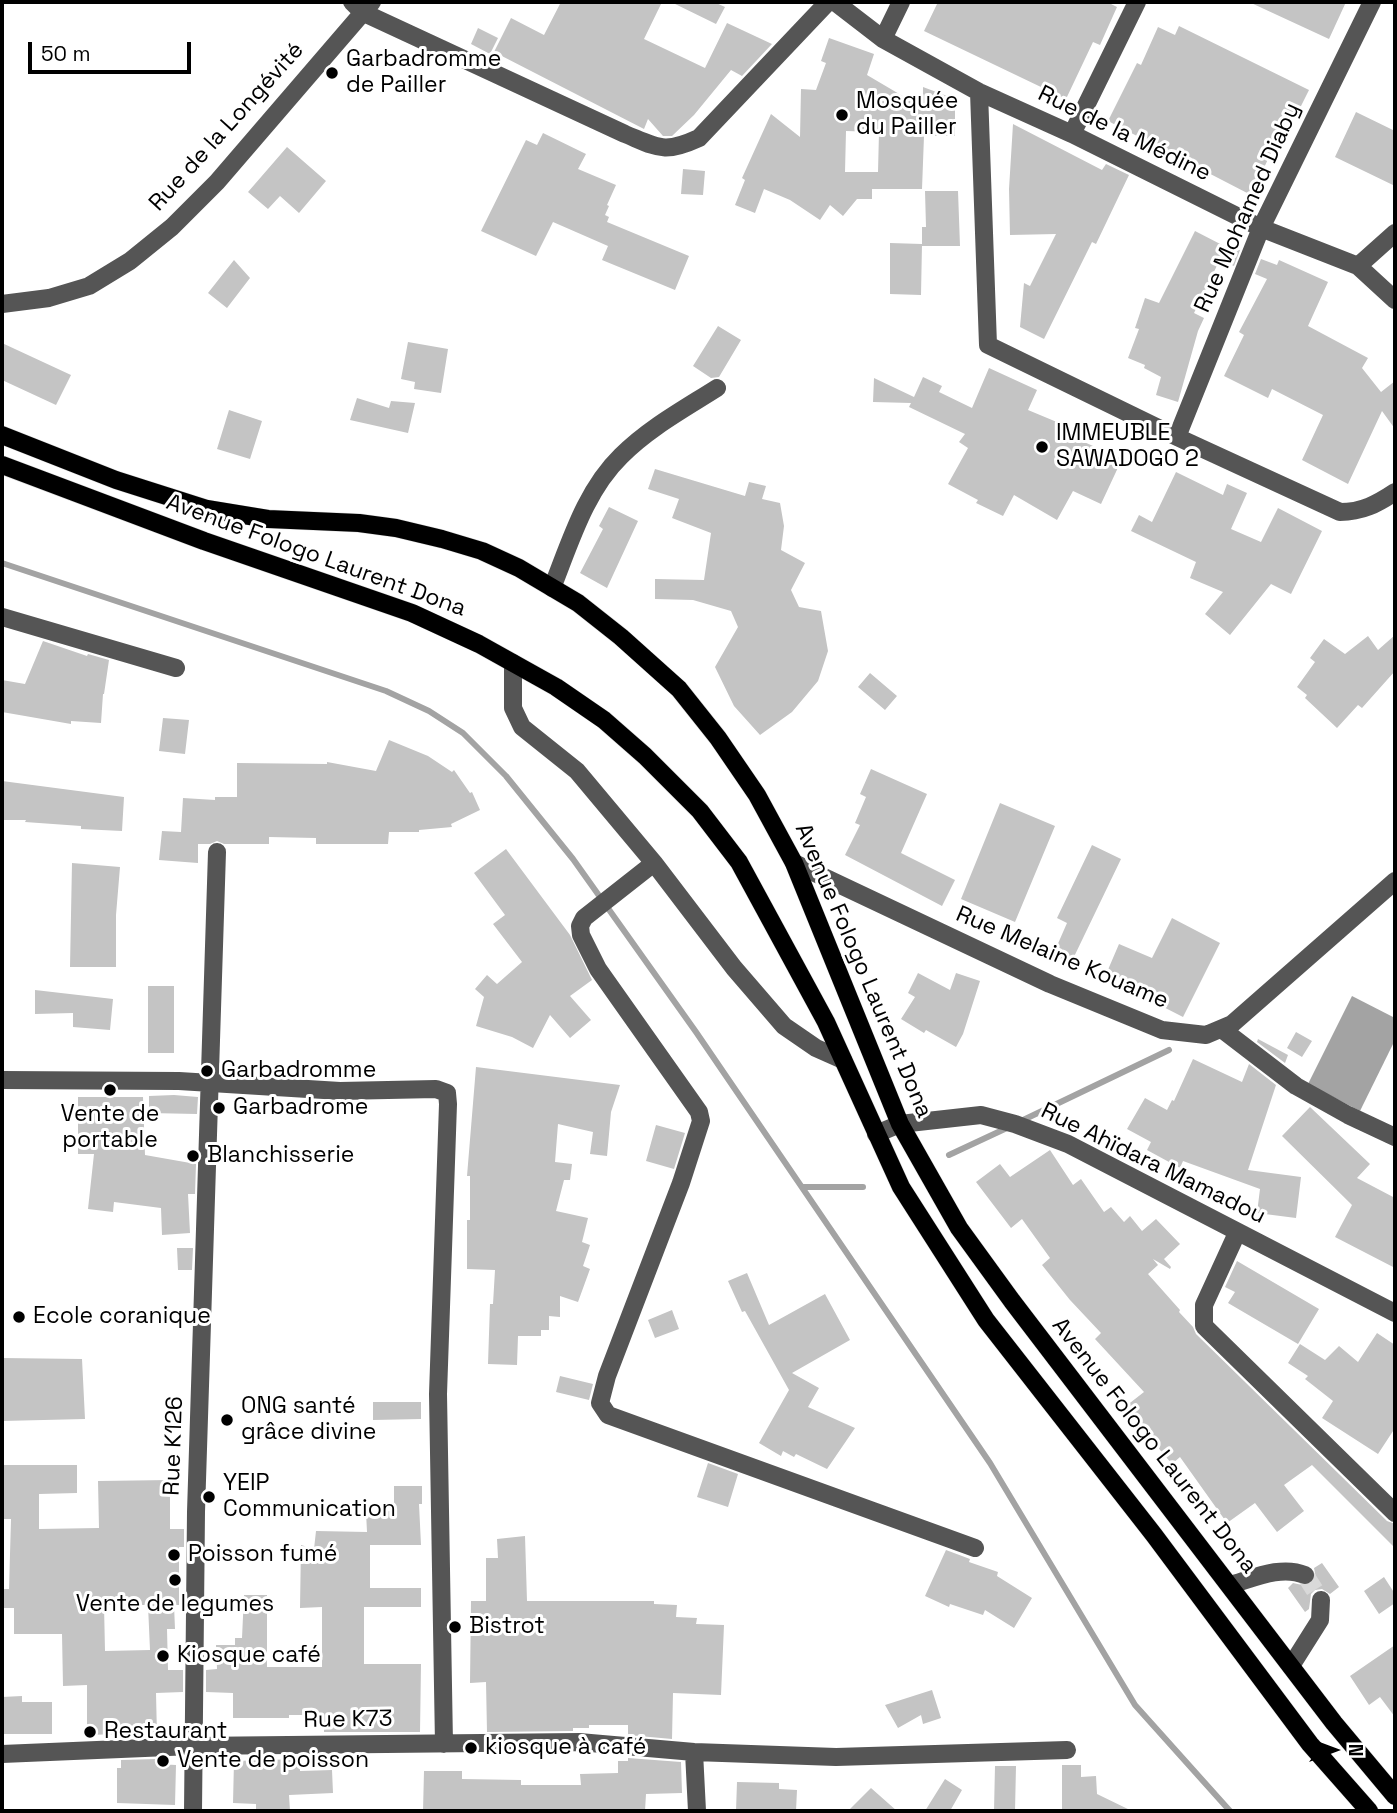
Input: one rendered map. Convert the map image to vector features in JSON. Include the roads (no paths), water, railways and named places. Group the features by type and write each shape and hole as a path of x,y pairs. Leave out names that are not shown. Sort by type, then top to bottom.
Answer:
{"main road":[{"name":"Avenue Fologo Laurent Dona","path":"2,435 116,480 207,509 268,519 359,523 396,528 482,551 519,568 578,603 679,688 757,795 794,863 900,1124 959,1228 1334,1723 1395,1796"},
{"name":"Avenue Fologo Laurent Dona","path":"2,465 204,541 412,613 479,644 556,687 604,720 645,756 700,811 746,874 826,1022 901,1187 986,1320 1154,1535 1310,1744 1368,1811"}],"street":[{"path":"362,5 625,134 657,147 678,148 699,138 828,2"},
{"name":"Rue de la Médine","path":"835,2 883,38 979,92 1072,134 1261,228 1358,266 1395,300"},
{"path":"883,38 901,2"},
{"path":"1072,134 1137,2"},
{"name":"Rue Mohamed Diaby","path":"1177,437 1261,228 1372,2"},
{"name":"Rue de la Longévité","path":"2,304 49,298 89,286 130,261 172,227 217,182 362,5"},
{"path":"979,92 988,345 1177,437 1340,512 1367,508 1395,492"},
{"path":"1358,266 1395,233"},
{"path":"552,588 582,513 600,482 620,457 652,429 717,388"},
{"path":"2,617 176,667"},
{"path":"513,663 513,708 522,727 576,771 654,863 734,968 785,1026 816,1048 843,1060"},
{"name":"Rue K126","path":"193,1811 192,1746 208,1083 217,852"},
{"path":"654,863 584,918 580,926 581,935 598,970 699,1112 701,1121 681,1183 607,1376 600,1403 608,1415 975,1548"},
{"name":"Rue Melaine Kouame","path":"794,863 1050,984 1162,1030 1206,1035 1223,1030"},
{"path":"1395,881 1223,1030 1296,1086 1395,1137"},
{"path":"2,1080 208,1083 340,1091 436,1089 447,1093 438,1394 444,1744"},
{"name":"Rue Ahïdara Mamadou","path":"876,1134 900,1124 981,1115 1014,1124 1068,1144 1395,1313"},
{"path":"1237,1233 1204,1305 1204,1325 1395,1513"},
{"path":"1230,1585 1283,1570 1295,1570 1305,1575"},
{"path":"1291,1666 1320,1620 1321,1600"},
{"name":"Rue K73","path":"2,1754 192,1746 579,1742 694,1752 836,1757 1067,1750"},
{"path":"694,1752 697,1811"}],"waterway":[{"path":"2,563 386,691 429,711 463,733 506,776 573,859 696,1032 990,1463 1135,1705 1230,1811"},
{"path":"1019,1122 1169,1050"},
{"path":"949,1155 1009,1127"},
{"path":"802,1187 863,1187"}],"tunnel":[{"path":"1305,1575 1321,1600"}],"place":[{"name":"Garbadromme de Pailler","path":"332,73"},
{"name":"Mosquée du Pailler","path":"842,115"},
{"name":"IMMEUBLE SAWADOGO 2","path":"1042,447"},
{"name":"Garbadromme","path":"207,1071"},
{"name":"Vente de portable","path":"110,1090"},
{"name":"Garbadrome","path":"219,1108"},
{"name":"Blanchisserie","path":"193,1156"},
{"name":"Ecole coranique","path":"19,1317"},
{"name":"ONG santé grâce divine","path":"227,1420"},
{"name":"YEIP Communication","path":"209,1497"},
{"name":"Poisson fumé","path":"174,1555"},
{"name":"Vente de legumes","path":"175,1580"},
{"name":"Bistrot","path":"455,1627"},
{"name":"Kiosque café","path":"163,1656"},
{"name":"Restaurant","path":"90,1732"},
{"name":"kiosque à café","path":"471,1748"},
{"name":"Vente de poisson","path":"163,1761"}]}
